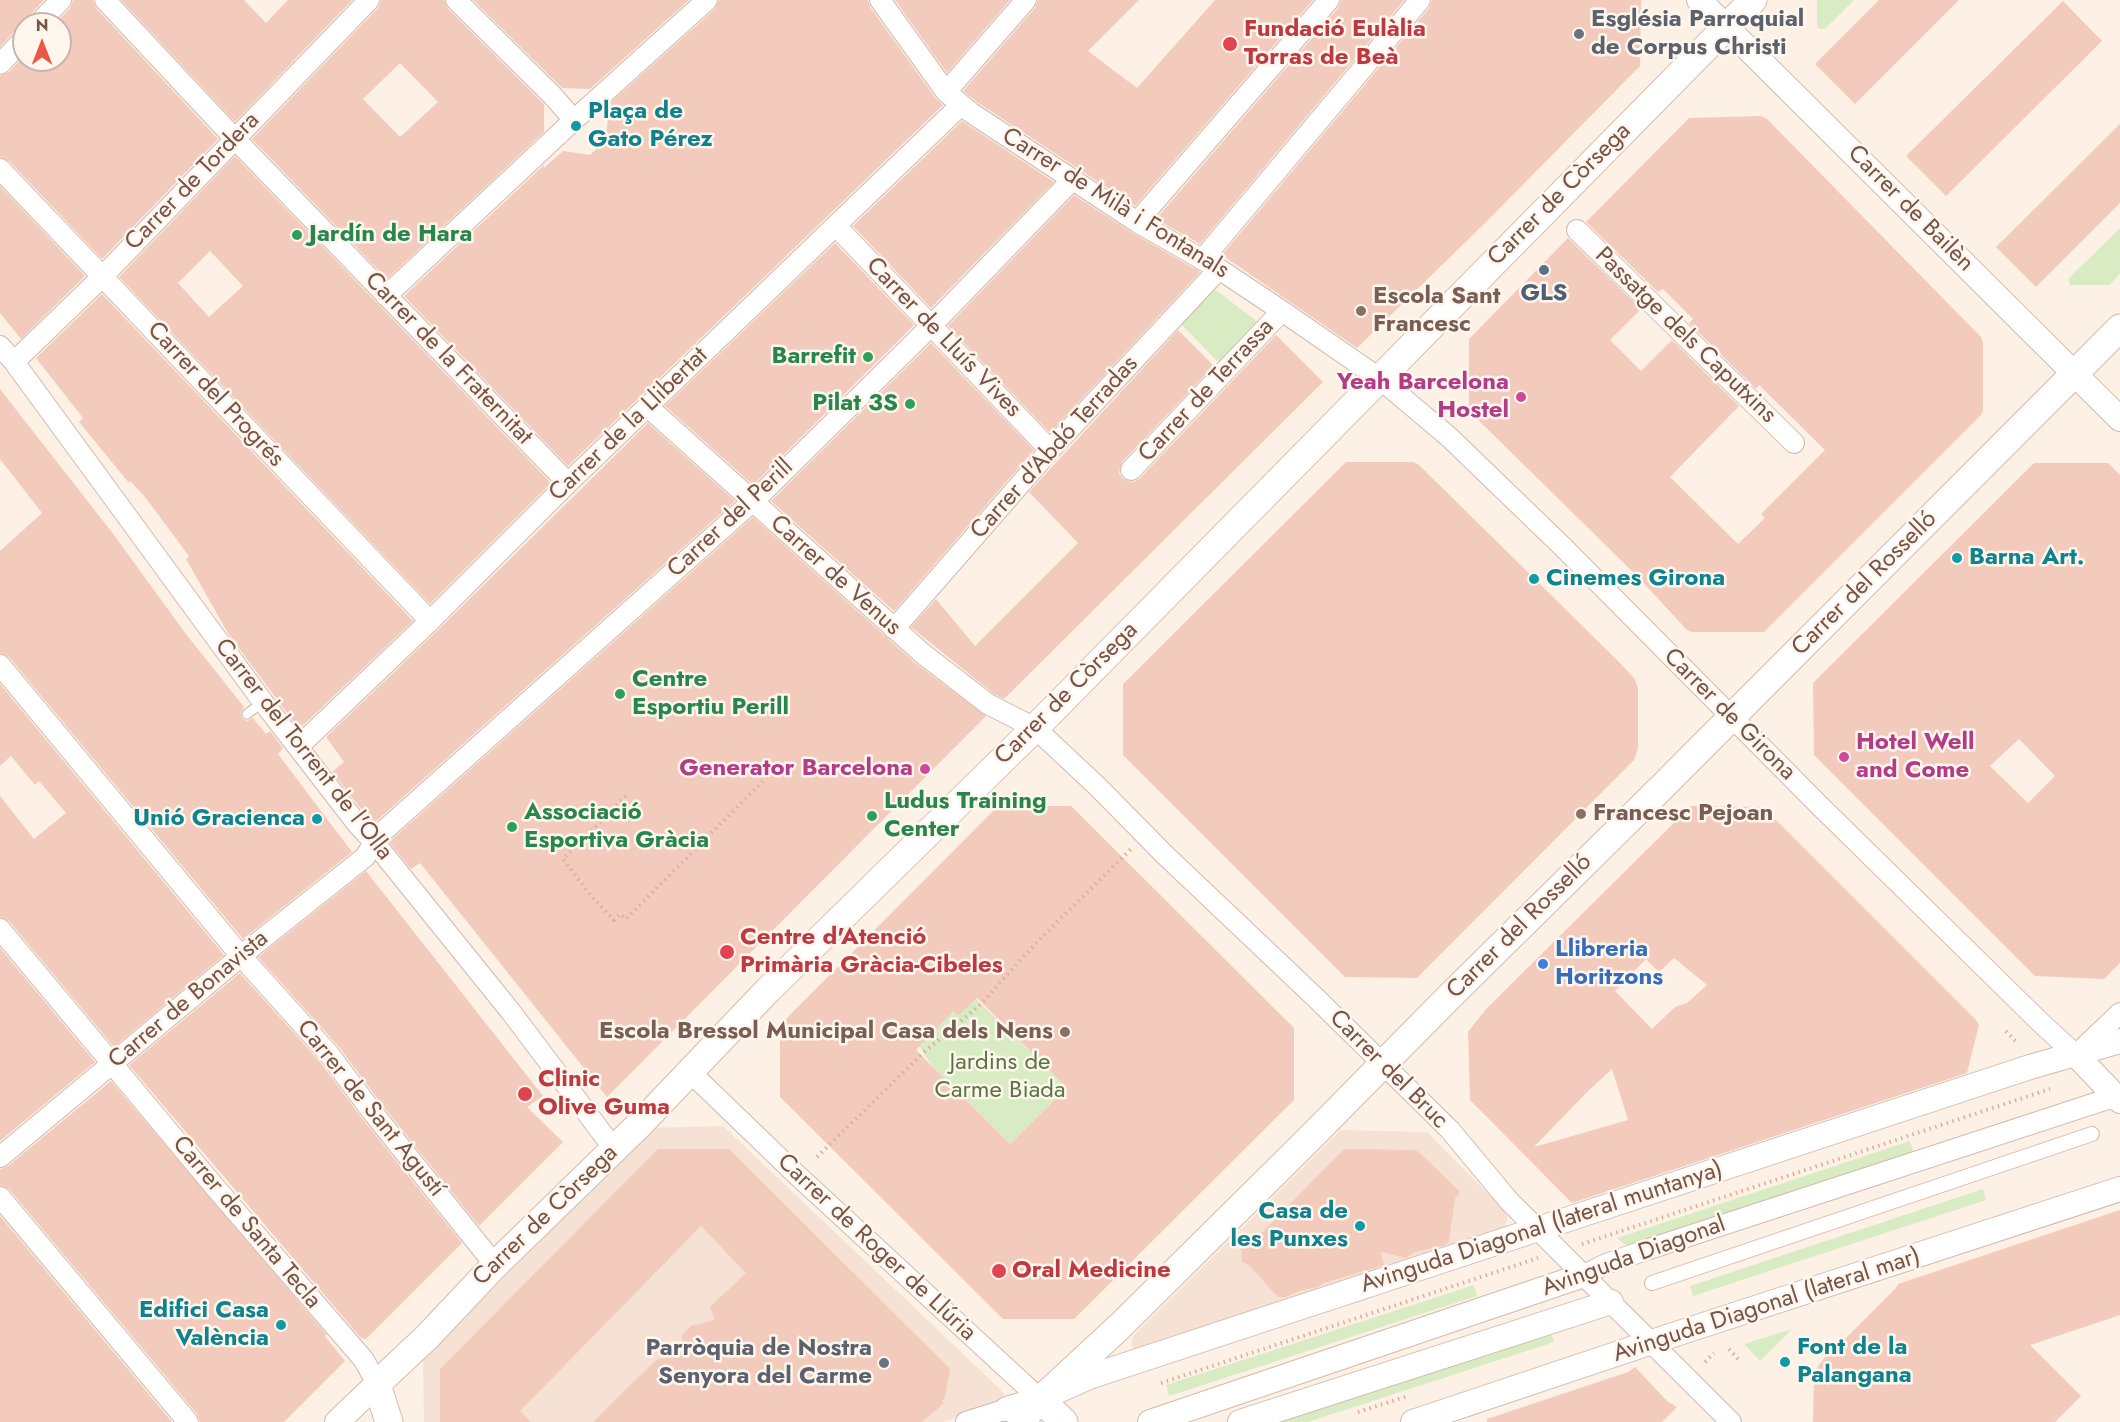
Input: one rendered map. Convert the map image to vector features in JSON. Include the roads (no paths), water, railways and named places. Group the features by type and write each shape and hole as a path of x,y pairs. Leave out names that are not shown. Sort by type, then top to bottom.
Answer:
{"main road":[{"name":"Carrer de Còrsega","path":"377,1384 427,1337 495,1265 614,1149 784,974 1035,729 1753,0"},
{"name":"Carrer del Rosselló","path":"1014,1415 1040,1399 1120,1326 2120,328"},
{"path":"377,1384 389,1422"},
{"name":"Carrer de Roger de Llúria","path":"1040,1399 1064,1422"}],"street":[{"path":"50,12 62,0"},
{"name":"Carrer de la Fraternitat","path":"105,0 235,139 568,483"},
{"name":"Carrer de Tordera","path":"14,362 103,276 369,0"},
{"path":"456,0 552,95 574,120"},
{"path":"386,296 479,216 574,120 707,0"},
{"name":"Carrer de Milà i Fontanals","path":"879,0 946,92 961,105 1137,222 1210,264 1282,311 1379,378"},
{"path":"946,92 1026,0"},
{"path":"1137,222 1329,0"},
{"name":"Carrer d'Abdó Terradas","path":"894,629 1210,264 1420,0"},
{"name":"Carrer de Bailèn","path":"1699,0 2120,419"},
{"path":"0,64 12,52"},
{"name":"Carrer de la Llibertat","path":"298,747 430,621 568,483 961,105"},
{"name":"Carrer del Progrés","path":"0,169 430,621"},
{"name":"Carrer del Perill","path":"374,842 752,502 932,325 1072,180"},
{"name":"Carrer de Lluís Vives","path":"836,226 1050,450"},
{"name":"Passatge dels Caputxins","path":"1576,230 1794,443"},
{"name":"Carrer de Terrassa","path":"1131,470 1282,311"},
{"name":"Carrer del Torrent de l'Olla","path":"0,346 263,702 363,832 374,842 511,1012 614,1149"},
{"name":"Carrer de Girona","path":"1379,378 1449,437 1563,547 1819,805 2076,1055"},
{"name":"Carrer de Venus","path":"648,407 921,653 988,704 1035,729"},
{"name":"Carrer de Sant Agustí","path":"0,665 241,956 329,1054 495,1265"},
{"name":"Carrer del Bruc","path":"1035,729 1450,1130 1509,1201 1651,1342 1718,1418"},
{"name":"Carrer de Bonavista","path":"0,1157 241,956 365,857 374,842"},
{"name":"Carrer de Santa Tecla","path":"0,929 364,1360 377,1384"},
{"path":"2119,1097 2076,1055 2120,1013"},
{"name":"Avinguda Diagonal (lateral muntanya)","path":"1040,1399 1089,1377 2008,1075 2120,1041"},
{"name":"Carrer de Roger de Llúria","path":"690,1072 797,1175 1040,1399"},
{"name":"Avinguda Diagonal","path":"1150,1422 1584,1275 1606,1264 1640,1252 2119,1097"},
{"name":"Avinguda Diagonal","path":"1652,1283 2092,1134"},
{"name":"Avinguda Diagonal (lateral mar)","path":"1413,1422 2120,1189"},
{"path":"0,1197 188,1422"},
{"name":"Avinguda Diagonal","path":"1240,1422 1611,1302"},
{"path":"336,1422 377,1384"},
{"path":"966,1422 1014,1415"}],"lane":[{"path":"247,714 263,702"}],"place":[{"name":"Església Parroquial de Corpus Christi","path":"1579,34"},
{"name":"Fundació Eulàlia Torras de Beà","path":"1230,44"},
{"name":"Plaça de Gato Pérez","path":"576,126"},
{"name":"Jardín de Hara","path":"297,235"},
{"name":"GLS","path":"1544,270"},
{"name":"Escola Sant Francesc","path":"1361,311"},
{"name":"Barrefit","path":"868,357"},
{"name":"Yeah Barcelona Hostel","path":"1521,397"},
{"name":"Pilat 3S","path":"910,404"},
{"name":"Barna Art.","path":"1957,558"},
{"name":"Cinemes Girona","path":"1534,579"},
{"name":"Centre Esportiu Perill","path":"620,694"},
{"name":"Hotel Well and Come","path":"1844,757"},
{"name":"Generator Barcelona","path":"925,769"},
{"name":"Francesc Pejoan","path":"1581,814"},
{"name":"Ludus Training Center","path":"872,816"},
{"name":"Unió Gracienca","path":"317,819"},
{"name":"Associació Esportiva Gràcia","path":"512,827"},
{"name":"Centre d'Atenció Primària Gràcia-Cibeles","path":"727,952"},
{"name":"Llibreria Horitzons","path":"1543,964"},
{"name":"Escola Bressol Municipal Casa dels Nens","path":"1065,1032"},
{"name":"Clinic Olive Guma","path":"525,1094"},
{"name":"Casa de les Punxes","path":"1360,1226"},
{"name":"Oral Medicine","path":"999,1271"},
{"name":"Edifici Casa València","path":"281,1325"},
{"name":"Font de la Palangana","path":"1785,1362"},
{"name":"Parròquia de Nostra Senyora del Carme","path":"884,1363"}],"park label":[{"name":"Jardins de Carme Biada","path":"1000,1077"}]}
